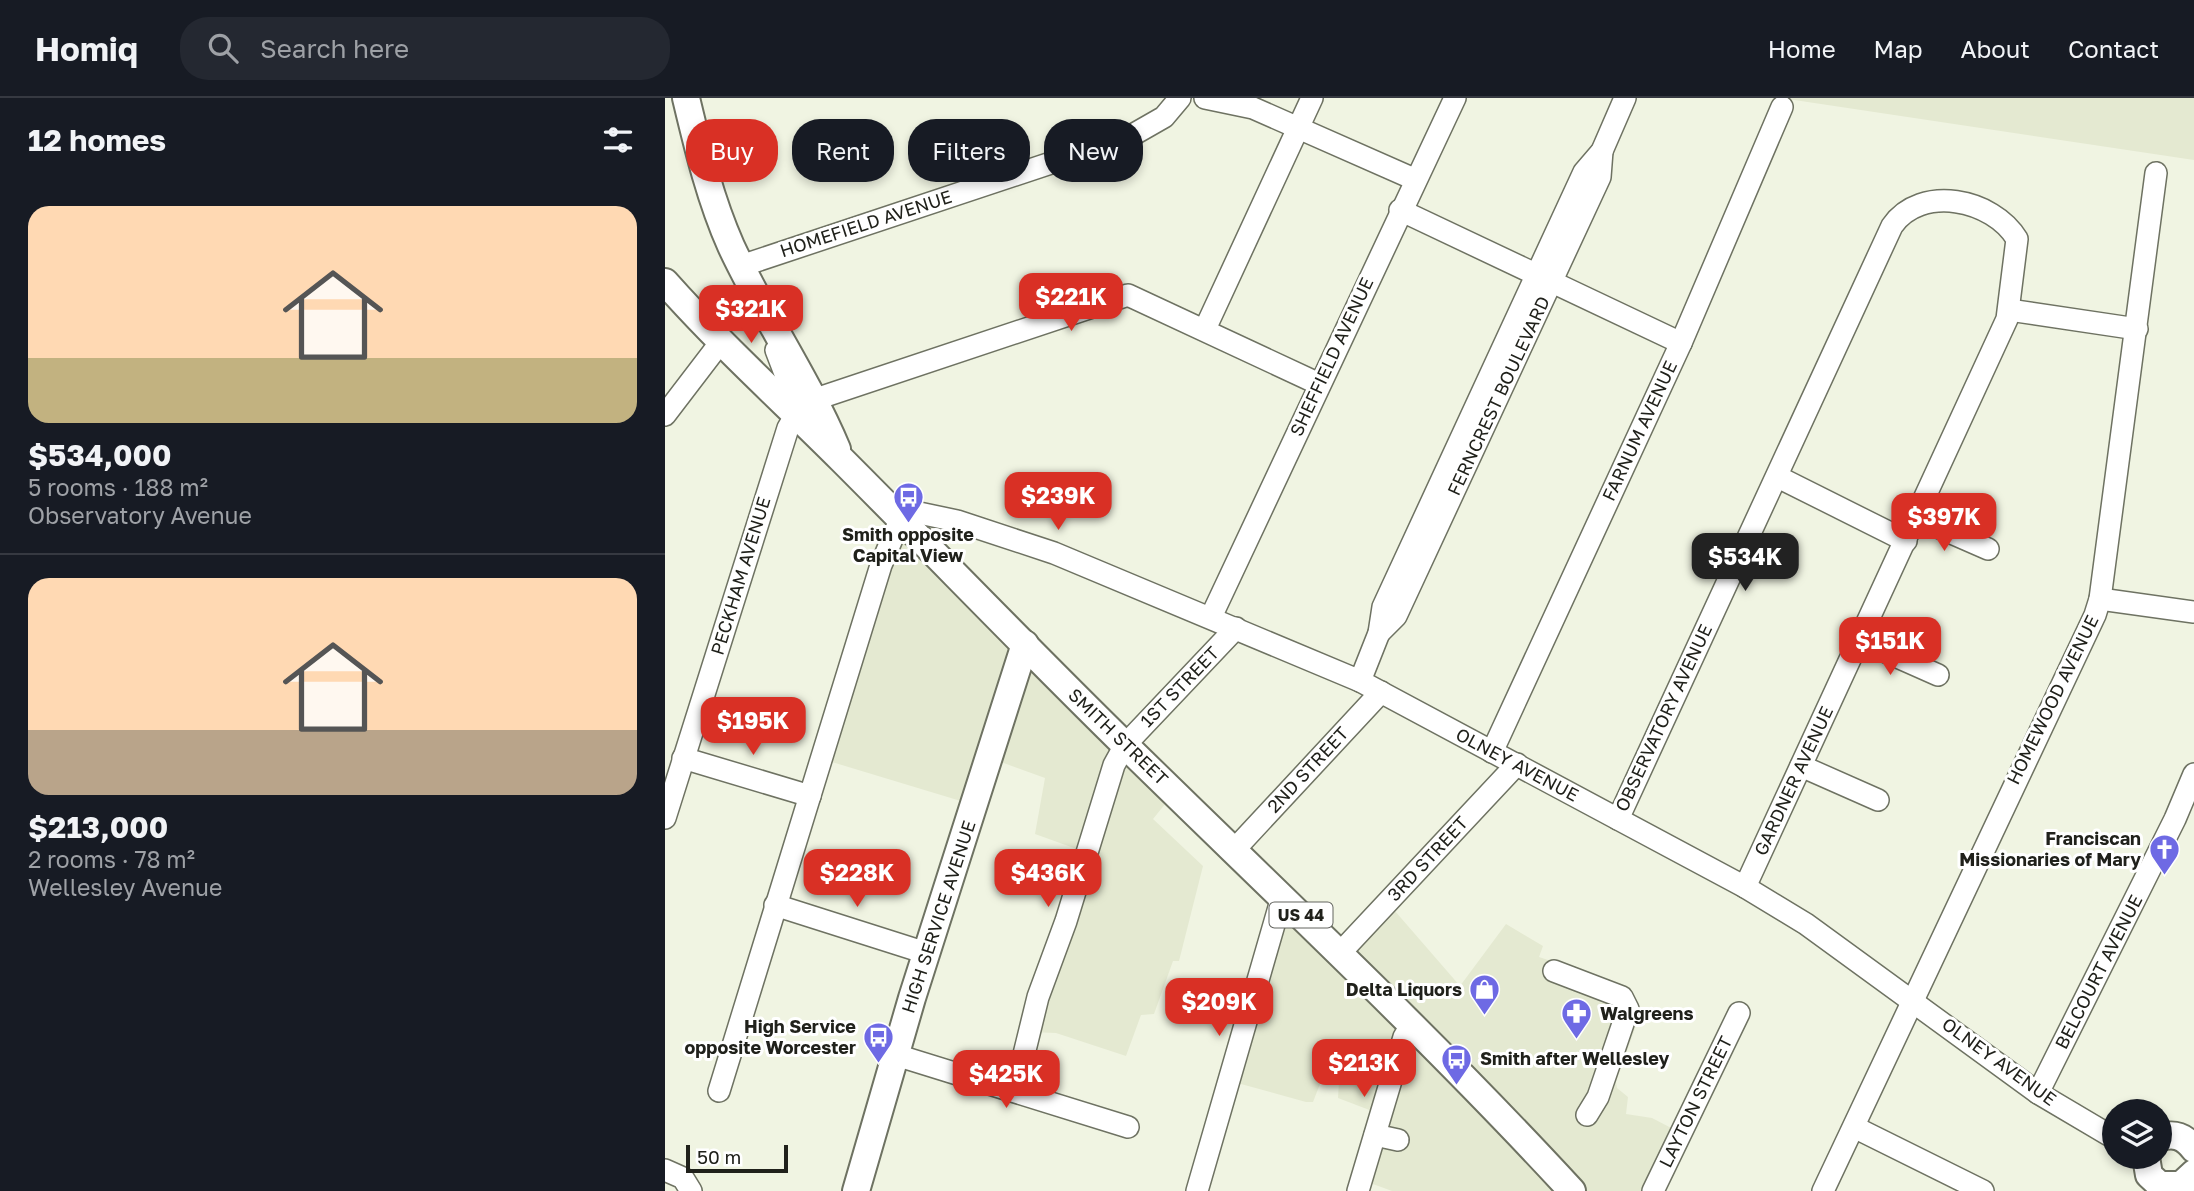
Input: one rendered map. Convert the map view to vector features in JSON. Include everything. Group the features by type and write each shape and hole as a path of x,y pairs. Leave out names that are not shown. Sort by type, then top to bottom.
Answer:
{"main road":[{"path":"686,98 714,202 741,265 816,399 842,460"},
{"name":"SMITH STREET","path":"665,282 755,378 842,460 1125,745 1340,953 1565,1189"},
{"path":"755,378 767,381 777,379 782,365"},
{"name":"HIGH SERVICE AVENUE","path":"856,1191 926,953 1025,644"}],"street":[{"name":"HOMEFIELD AVENUE","path":"741,265 1129,137 1164,117 1180,98"},
{"path":"1205,98 1253,108 1414,179"},
{"path":"1205,329 1312,98"},
{"name":"SHEFFIELD AVENUE","path":"1211,617 1414,179 1455,98"},
{"name":"FERNCREST BOULEVARD","path":"1360,681 1379,633 1396,616 1544,278 1600,177 1602,151 1625,98"},
{"name":"FARNUM AVENUE","path":"1492,752 1681,343 1782,107"},
{"name":"HOMEWOOD AVENUE","path":"1823,1191 2016,776 2095,615 2100,599 2156,173"},
{"name":"GARDNER AVENUE","path":"1745,887 1917,517 2009,310 2018,247 2017,239 2004,220 1992,212 1957,202 1924,204 1899,216 1835,350"},
{"path":"1400,210 1681,343"},
{"path":"741,265 792,392 795,416"},
{"path":"795,416 816,399 1116,296 1128,295 1140,298 1319,384"},
{"path":"2009,310 2137,329"},
{"path":"665,415 720,343"},
{"name":"OBSERVATORY AVENUE","path":"1618,819 1835,350"},
{"name":"PECKHAM AVENUE","path":"665,818 756,526 788,428 795,416"},
{"path":"1778,477 1906,541"},
{"path":"719,1091 881,565 893,513"},
{"name":"OLNEY AVENUE","path":"893,513 957,521 1055,553 1360,681 1745,887 1806,924 2038,1093 2102,1128"},
{"path":"1917,517 1988,550"},
{"path":"2100,599 2194,612"},
{"name":"1ST STREET","path":"1015,1091 1038,997 1077,886 1109,778 1125,745 1236,628"},
{"path":"1859,640 1938,675"},
{"name":"2ND STREET","path":"1235,849 1381,692"},
{"path":"683,758 810,796"},
{"name":"3RD STREET","path":"1340,953 1517,764"},
{"path":"1801,766 1878,800"},
{"name":"BELCOURT AVENUE","path":"2038,1093 2175,819 2194,774"},
{"path":"1197,1191 1282,897"},
{"path":"775,905 926,953"},
{"path":"1553,971 1622,997 1628,1009 1598,1097 1587,1115"},
{"name":"LAYTON STREET","path":"1653,1191 1739,1013"},
{"path":"1359,1191 1404,1037 1411,1025"},
{"path":"896,1055 1128,1127"},
{"path":"1854,1127 1983,1191"},
{"path":"1375,1135 1398,1140"},
{"path":"665,1170 683,1178 691,1191"}],"shaded area":[{"path":"1781,98 2194,98 2194,160"},
{"path":"897,529 1174,793 1153,819 1203,866 1179,961 1173,961 1154,1014 1141,1015 1126,1056 1056,1033 1031,1032 1085,852 1035,834 1045,778 990,758 974,805 822,759"},
{"path":"1286,898 1341,948 1388,903 1460,986 1506,924 1543,946 1539,957 1629,987 1639,1005 1638,1020 1616,1082 1617,1088 1628,1097 1626,1114 1652,1118 1679,1132 1663,1191 1392,1191 1362,1180 1380,1114 1338,1098 1339,1081 1320,1084 1313,1102 1306,1102 1230,1081"}],"place":[{"name":"Smith opposite Capital View","path":"908,524"},
{"name":"Franciscan Missionaries of Mary","path":"2164,876"},
{"name":"Delta Liquors","path":"1485,1017"},
{"name":"Walgreens","path":"1577,1041"},
{"name":"High Service opposite Worcester","path":"879,1064"},
{"name":"Smith after Wellesley","path":"1457,1086"}]}
